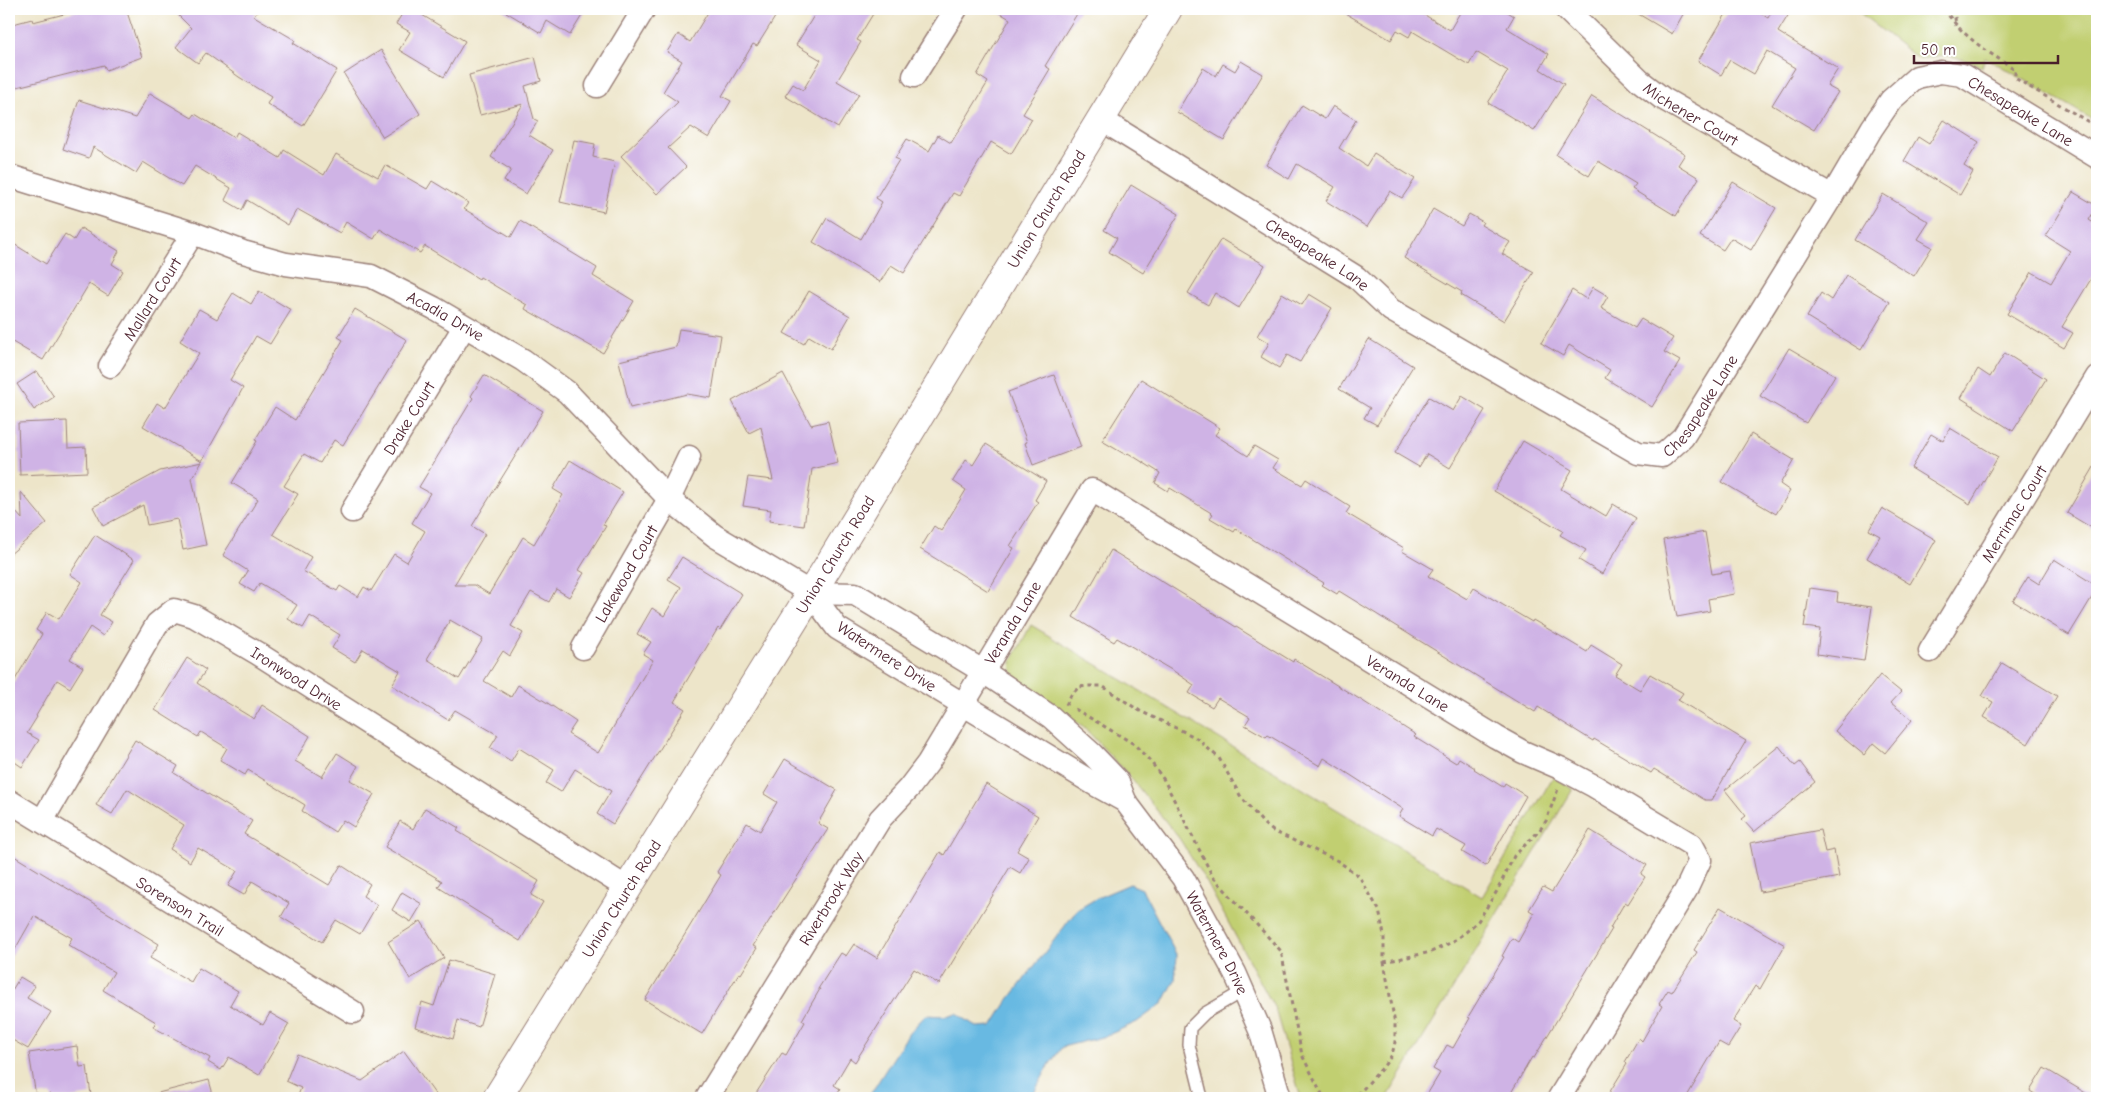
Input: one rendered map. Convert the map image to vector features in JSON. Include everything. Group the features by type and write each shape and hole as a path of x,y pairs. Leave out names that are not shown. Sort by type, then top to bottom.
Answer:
{"street":[{"path":"597,86 644,9"},
{"path":"914,76 956,9"},
{"name":"Union Church Road","path":"497,1098 811,593 1102,120 1168,9"},
{"name":"Michener Court","path":"1566,9 1640,81 1662,98 1832,196"},
{"name":"Chesapeake Lane","path":"1102,120 1356,277 1390,310 1638,453 1662,456 1683,437 1872,128 1891,100 1917,77 1941,72 1962,76 2097,157"},
{"name":"Acadia Drive","path":"9,176 193,233 243,252 286,264 371,276 434,308 523,360 567,392 669,499 715,536 811,593"},
{"name":"Mallard Court","path":"110,366 193,233"},
{"name":"Drake Court","path":"352,510 464,327"},
{"name":"Merrimac Court","path":"1930,651 2097,377"},
{"name":"Lakewood Court","path":"583,648 669,499 689,457"},
{"name":"Veranda Lane","path":"964,705 1092,490 1496,737 1523,752 1570,773 1692,845 1700,860 1686,890 1559,1098"},
{"name":"Watermere Drive","path":"811,593 856,594 984,672 1051,717 1092,754 1116,780 1125,800 1183,878 1235,973 1260,1030 1280,1098"},
{"name":"Watermere Drive","path":"811,593 837,628 1062,762 1096,785 1125,800"},
{"name":"Ironwood Drive","path":"42,821 157,624 174,610 194,616 257,653 627,888"},
{"name":"Riverbrook Way","path":"708,1098 880,819 909,788 928,763 964,705"},
{"name":"Sorenson Trail","path":"9,801 353,1012"}],"lane":[{"path":"1202,1098 1189,1044 1190,1028 1205,1012 1243,991"}],"path":[{"path":"1944,9 1956,26 1977,45 2015,69 2015,78 2097,127"},
{"path":"1954,9 1956,26"},
{"path":"1065,706 1071,695 1079,688 1102,686 1140,712 1195,737 1204,743 1224,765 1241,797 1264,824 1274,831 1338,861 1359,876 1379,910 1384,935 1384,962 1395,1024 1392,1055 1384,1067 1352,1098"},
{"path":"1384,962 1431,952 1466,932 1478,921 1497,891 1514,856 1539,831 1546,821 1556,791 1570,773"}],"green space":[{"path":"1855,9 2097,9 2097,122 1985,57 1982,67 1952,56 1929,57 1920,60"},
{"path":"1031,625 1482,897 1553,777 1573,789 1387,1098 1301,1098 1275,1009 1207,883 1179,838 1130,777 1083,726 1035,697 1013,679 1011,662"}],"water":[{"path":"1130,884 1142,889 1177,956 1175,980 1163,1003 1137,1022 1106,1036 1062,1047 1049,1065 1031,1098 868,1098 909,1033 926,1015 945,1016 956,1013 977,1027 992,1026 1007,1002 1077,910 1097,898"}],"building":[{"path":"84,9 126,9 142,57 106,70 104,65 9,89 9,25 32,19 33,22"},
{"path":"172,9 259,9 254,16 295,40 293,43 337,70 303,126 267,104 271,97 206,53 198,63 176,47 191,28"},
{"path":"405,9 412,9 465,41 444,77 399,50 410,32 396,24"},
{"path":"501,9 586,9 570,35 547,21 541,33"},
{"path":"710,9 768,9 777,14 757,46 753,44 722,96 731,101 709,138 691,127 668,148 686,167 657,194 621,156 678,102 663,92 682,61 667,52 678,34 690,42"},
{"path":"818,9 876,9 857,40 861,42 837,81 859,94 838,128 785,96 793,84 803,90 821,60 796,45"},
{"path":"993,9 1080,9 1045,66 1050,69 1023,114 1032,119 1011,154 991,142 959,196 953,193 904,273 891,265 880,282 813,242 827,218 861,239 882,202 876,198 899,160 895,158 907,139 929,151 938,135 951,143 988,82 977,75 1010,19"},
{"path":"1338,9 1426,9 1423,14 1450,30 1462,9 1503,9 1514,16 1507,28 1549,54 1540,69 1564,84 1534,131 1488,103 1508,71 1476,52 1469,65 1412,31 1409,37 1397,30 1391,40"},
{"path":"1630,9 1686,9 1672,34"},
{"path":"1729,9 1753,9 1768,18 1773,9 1792,9 1778,32 1838,69 1827,86 1838,92 1814,130 1772,105 1795,68 1767,51 1754,74 1730,60 1721,75 1698,61"},
{"path":"381,50 420,114 383,137 344,74"},
{"path":"535,57 541,81 525,86 534,119 538,121 529,135 553,150 526,194 504,181 511,170 491,157 523,104 480,115 469,75"},
{"path":"1241,61 1263,74 1224,140 1177,112 1203,68 1216,76 1223,64 1235,71"},
{"path":"150,93 192,118 195,114 234,138 237,132 280,158 284,150 324,175 336,154 378,177 385,165 427,189 432,181 468,203 464,209 511,237 520,221 597,268 593,276 634,301 603,353 525,309 527,305 480,277 479,279 425,246 420,253 380,229 374,239 346,222 340,233 297,209 288,225 247,200 242,210 225,200 231,188 195,166 182,186 143,162 136,173 93,147 89,158 63,149 79,100 135,118"},
{"path":"1592,96 1685,154 1678,165 1699,178 1676,216 1632,189 1636,184 1598,161 1589,176 1556,155"},
{"path":"1302,105 1325,119 1333,106 1356,120 1339,148 1366,166 1374,153 1415,179 1402,198 1390,191 1367,227 1326,201 1335,187 1297,164 1289,179 1266,165"},
{"path":"1944,120 1979,142 1964,166 1973,172 1960,195 1904,161 1918,137 1929,144"},
{"path":"574,140 595,144 593,157 615,162 604,212 560,202"},
{"path":"1733,182 1776,208 1751,250 1731,238 1723,250 1700,236"},
{"path":"1131,185 1179,214 1143,273 1109,252 1117,238 1104,230"},
{"path":"2073,192 2097,206 2089,220 2097,225 2097,269 2062,327 2073,333 2064,348 2007,314 2032,272 2051,283 2070,251 2046,236"},
{"path":"1883,194 1929,222 1918,239 1932,247 1914,276 1855,240"},
{"path":"1433,209 1462,226 1469,214 1483,222 1481,225 1510,242 1502,254 1534,272 1504,321 1461,295 1462,292 1404,258"},
{"path":"81,228 119,251 112,264 123,271 108,296 89,284 43,360 9,340 9,241 46,264 65,234 74,240"},
{"path":"1221,239 1265,265 1239,308 1215,293 1208,305 1188,293"},
{"path":"1846,275 1890,302 1861,350 1807,317 1821,293 1831,300"},
{"path":"1593,287 1608,296 1601,308 1635,328 1641,319 1673,338 1664,352 1680,361 1652,407 1605,378 1610,370 1569,345 1563,356 1541,343 1572,290 1586,299"},
{"path":"259,291 291,310 270,344 256,336 230,380 243,388 202,461 143,426 157,403 165,408 199,353 180,341 199,309 217,319 233,293 251,304"},
{"path":"809,291 850,316 831,349 809,336 804,344 784,333"},
{"path":"1282,293 1302,305 1309,294 1332,308 1300,362 1287,355 1279,368 1261,357 1269,343 1257,336"},
{"path":"355,309 407,340 343,445 334,440 320,463 304,454 284,486 298,494 273,534 311,557 303,571 337,591 340,586 358,597 364,587 371,591 394,554 407,562 425,531 412,523 430,493 419,487 473,398 471,396 484,375 543,411 472,526 485,534 454,585 474,585 489,594 523,537 534,544 563,495 553,489 570,460 623,492 603,525 606,526 579,570 584,573 569,597 556,589 549,602 531,592 511,626 523,633 510,656 503,651 484,681 511,697 518,685 546,702 576,722 568,734 598,753 653,660 643,654 651,642 637,634 652,608 664,616 681,587 668,579 682,557 742,594 720,630 718,628 674,702 685,709 613,824 597,814 611,791 575,769 561,792 546,783 554,770 519,748 511,761 490,748 498,735 455,710 448,720 392,685 400,671 363,649 355,662 332,648 340,635 310,616 303,628 288,619 297,605 260,583 254,592 240,584 248,571 223,555 258,499 232,483 275,407 295,420 343,340 338,337","holes":["450,620 483,639 459,679 427,659"]},
{"path":"679,329 721,335 711,398 687,394 630,408 619,361 676,347"},
{"path":"1369,339 1413,366 1377,425 1364,418 1370,408 1339,389"},
{"path":"1789,348 1835,375 1806,423 1760,396"},
{"path":"2005,353 2046,379 2013,431 1961,398 1978,369 1990,377"},
{"path":"37,371 54,397 34,410 17,384"},
{"path":"783,373 811,425 828,421 838,463 812,469 804,526 769,521 771,510 743,506 748,477 773,480 761,427 749,433 732,401"},
{"path":"1054,375 1081,447 1033,465 1025,443 1027,442 1008,392"},
{"path":"1141,379 1220,428 1215,435 1248,456 1254,446 1278,460 1273,468 1302,485 1306,479 1350,507 1346,513 1404,548 1402,551 1433,569 1428,576 1467,599 1474,588 1587,652 1591,645 1622,664 1615,675 1640,690 1650,674 1683,693 1678,700 1746,741 1711,800 1705,800 1654,769 1651,773 1594,739 1593,741 1538,707 1535,712 1339,591 1337,594 1322,585 1324,583 1236,529 1234,532 1210,518 1213,514 1170,488 1168,491 1155,483 1160,473 1128,453 1126,455 1102,441"},
{"path":"1462,396 1485,410 1450,468 1427,454 1419,467 1395,453 1429,397 1453,411"},
{"path":"67,421 68,448 86,447 87,472 20,475 18,423"},
{"path":"1950,428 1998,457 1970,504 1911,468 1931,434 1943,441"},
{"path":"1751,434 1794,460 1780,484 1790,491 1776,514 1722,482"},
{"path":"1523,441 1572,470 1561,489 1606,516 1613,504 1636,518 1602,574 1579,560 1586,550 1560,535 1563,531 1494,491"},
{"path":"986,444 1046,481 1035,500 1038,502 1010,546 1014,548 988,591 920,549 934,526 941,531 966,490 953,481 966,460 973,465"},
{"path":"202,462 192,478 206,545 183,550 177,519 147,525 143,505 103,526 93,507 160,471"},
{"path":"2097,462 2097,531 2067,513"},
{"path":"21,492 47,523 9,555 9,504 22,519"},
{"path":"1882,508 1936,540 1910,584 1867,558 1880,536 1869,530"},
{"path":"1705,532 1712,574 1730,571 1734,594 1708,599 1710,611 1677,617 1663,540"},
{"path":"95,535 134,560 100,615 112,622 103,636 90,627 70,659 83,667 70,688 57,680 36,716 27,733 39,740 22,767 9,758 9,690 42,634 36,630 47,612 59,619 82,582 70,574"},
{"path":"1111,550 1293,662 1294,659 1361,700 1416,735 1414,737 1456,763 1459,758 1503,787 1505,783 1526,796 1486,866 1462,852 1466,846 1436,829 1432,836 1399,816 1403,809 1324,758 1320,766 1268,735 1266,737 1245,725 1250,717 1218,698 1212,707 1189,693 1194,685 1175,672 1117,638 1114,642 1073,617"},
{"path":"2054,559 2097,586 2069,635 2013,601 2028,577 2039,584"},
{"path":"1810,588 1838,592 1837,602 1872,607 1864,661 1817,654 1820,629 1804,627"},
{"path":"187,658 206,670 197,683 221,699 254,719 262,705 310,736 295,761 322,777 337,753 358,766 350,780 374,794 354,827 343,820 335,832 302,811 305,805 248,770 245,775 220,760 227,748 201,732 198,737 155,710"},
{"path":"2002,663 2057,696 2028,744 1984,717 1993,702 1982,696"},
{"path":"1880,675 1901,692 1891,703 1912,720 1885,753 1873,743 1864,755 1835,731"},
{"path":"135,740 178,766 174,773 252,821 244,834 329,885 341,865 370,884 363,896 377,905 360,934 336,920 322,942 281,917 289,903 252,881 244,895 228,886 237,871 198,848 190,862 170,849 184,825 127,789 112,814 96,805"},
{"path":"1779,746 1795,766 1800,762 1815,782 1754,832 1742,819 1746,816 1725,790"},
{"path":"785,759 837,790 818,823 828,829 753,946 757,948 741,974 739,973 702,1034 645,1000 721,875 717,872 747,823 760,831 777,802 764,794"},
{"path":"986,784 1038,816 1017,851 1029,858 1020,873 1010,867 939,984 914,969 855,1062 850,1058 834,1085 840,1089 834,1098 753,1098 782,1053 786,1055 805,1022 802,1020 820,989 818,989 841,953 846,956 854,944 877,958 940,852 944,855"},
{"path":"425,808 459,828 457,831 539,881 531,895 543,902 520,941 438,887 442,881 385,847 400,821 413,829"},
{"path":"1590,830 1647,865 1641,874 1645,877 1628,904 1625,902 1610,928 1612,929 1534,1058 1532,1057 1508,1098 1425,1098 1440,1073 1433,1069 1447,1045 1453,1048 1470,1018 1468,1017 1504,957 1502,956 1512,938 1518,942 1534,913 1529,910 1543,887 1552,892"},
{"path":"1820,830 1825,852 1834,850 1839,877 1760,892 1750,843"},
{"path":"9,853 159,944 150,958 191,982 199,968 238,991 230,1005 263,1025 270,1013 289,1024 259,1075 229,1057 221,1070 208,1062 210,1058 153,1027 156,1022 103,990 114,972 68,945 72,938 34,916 9,960"},
{"path":"402,892 422,904 411,922 392,910"},
{"path":"1720,907 1785,945 1760,989 1755,986 1733,1021 1741,1026 1728,1047 1719,1042 1686,1098 1606,1098 1627,1064 1625,1062 1639,1038 1642,1041 1662,1006 1659,1004 1668,990 1672,992 1697,952 1694,950"},
{"path":"421,921 444,958 410,979 388,942"},
{"path":"449,960 495,974 479,1027 458,1020 453,1039 415,1027 422,1002 434,1006"},
{"path":"20,977 35,986 27,998 51,1012 28,1049 9,1038 9,995"},
{"path":"77,1046 80,1067 87,1066 91,1095 71,1098 52,1098 51,1094 36,1096 29,1053"},
{"path":"404,1051 438,1098 297,1098 301,1088 286,1081 297,1054 362,1081"},
{"path":"2044,1068 2094,1098 2041,1098 2030,1091"},
{"path":"209,1080 214,1098 159,1098 158,1093"}]}
